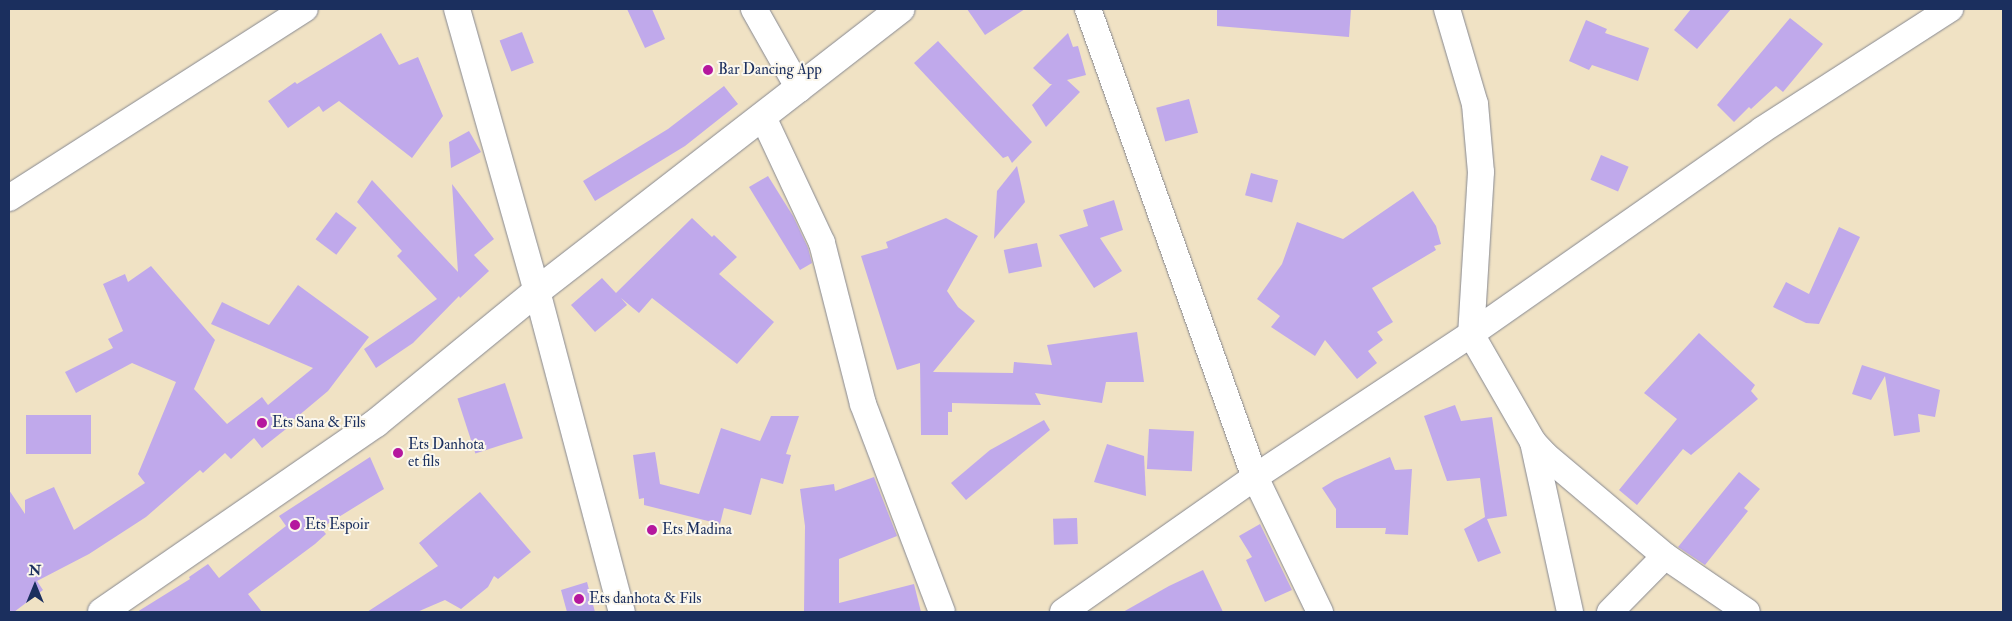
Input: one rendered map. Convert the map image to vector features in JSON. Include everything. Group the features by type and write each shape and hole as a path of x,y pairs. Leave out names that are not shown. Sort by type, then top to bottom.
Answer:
{"street":[{"path":"9,198 305,9"},
{"path":"457,9 537,291 622,612"},
{"path":"754,9 799,88"},
{"path":"102,612 376,423 537,291 900,9"},
{"path":"1088,9 1255,477 1320,612"},
{"path":"1447,9 1475,104 1481,172 1471,334 1533,442 1545,456 1666,556 1747,612"},
{"path":"1063,612 1255,477 1471,334 1762,130 1950,9"},
{"path":"763,117 822,244 863,404 942,612"},
{"path":"1533,442 1570,612"},
{"path":"1610,612 1666,556"}],"building":[{"path":"627,9 652,9 665,39 645,48"},
{"path":"967,9 1025,9 985,35"},
{"path":"1217,9 1351,9 1349,37 1217,26"},
{"path":"1691,9 1731,9 1697,49 1674,30"},
{"path":"1790,18 1823,44 1783,92 1776,86 1751,109 1749,107 1734,122 1717,105"},
{"path":"1586,20 1607,29 1605,33 1649,48 1638,81 1592,65 1589,70 1569,61"},
{"path":"522,32 534,63 511,71 500,41"},
{"path":"381,33 399,65 418,57 443,116 412,158 339,101 323,112 319,106 288,128 268,101 295,82 297,84"},
{"path":"1068,33 1073,47 1078,46 1086,75 1067,80 1080,92 1046,127 1032,105 1052,84 1033,68"},
{"path":"938,41 1032,142 1012,163 1008,156 1003,158 914,63"},
{"path":"724,86 738,104 685,146 595,201 583,181 668,129"},
{"path":"1189,99 1198,133 1165,142 1156,108"},
{"path":"469,131 481,152 451,168 449,142"},
{"path":"1601,155 1629,167 1618,192 1590,180"},
{"path":"1017,166 1025,202 994,239 997,191"},
{"path":"1251,173 1278,180 1272,202 1245,195"},
{"path":"768,176 793,216 808,248 812,263 800,270 749,187"},
{"path":"372,180 458,272 452,184 494,239 474,255 489,271 460,298 459,296 413,343 376,368 364,349 437,299 397,256 402,251 357,202"},
{"path":"1413,191 1436,226 1441,244 1434,246 1436,250 1372,288 1393,322 1377,332 1383,340 1368,351 1377,363 1357,379 1325,340 1315,356 1271,327 1280,316 1257,299 1282,264 1297,222 1343,239"},
{"path":"1114,200 1123,230 1100,238 1122,271 1094,288 1059,235 1088,226 1083,210"},
{"path":"336,212 357,228 336,255 316,239"},
{"path":"692,218 712,237 714,235 737,257 719,274 774,322 737,364 652,298 639,313 621,298 627,305 595,332 571,305 602,278 616,293"},
{"path":"946,218 978,236 947,291 958,307 975,321 933,372 1013,373 1014,362 1052,365 1047,345 1137,332 1144,382 1106,382 1102,403 1035,393 1041,405 952,403 952,412 948,412 948,435 921,435 920,363 897,370 861,256 888,248 886,242"},
{"path":"1839,227 1860,237 1819,324 1806,323 1773,307 1786,282 1809,294"},
{"path":"1037,243 1042,266 1009,274 1004,250"},
{"path":"151,266 215,340 194,389 227,424 262,397 268,405 313,368 211,324 222,302 269,325 298,285 369,337 328,391 262,448 254,438 231,459 225,453 203,473 200,470 146,517 89,554 37,581 43,590 14,612 9,612 9,490 25,514 25,500 54,487 74,530 145,483 138,474 176,382 132,363 76,393 65,372 113,348 108,339 123,331 103,284 125,274 128,282"},
{"path":"1699,333 1755,385 1751,391 1758,399 1691,455 1683,449 1637,505 1619,490 1677,419 1644,393"},
{"path":"1862,365 1940,390 1935,417 1918,414 1920,432 1894,436 1885,376 1871,400 1852,394"},
{"path":"505,383 523,438 475,454 457,398"},
{"path":"1455,405 1461,421 1492,417 1507,516 1487,519 1501,553 1478,562 1464,529 1485,517 1480,478 1447,481 1424,416"},
{"path":"26,415 91,415 91,454 26,454"},
{"path":"771,416 799,416 786,454 791,455 783,484 761,478 751,515 724,508 720,524 644,505 644,498 639,499 633,455 655,452 660,484 699,494 721,428 760,441"},
{"path":"1044,420 1050,430 966,500 951,483 990,450"},
{"path":"1149,429 1194,431 1192,471 1147,469"},
{"path":"1107,444 1144,456 1146,496 1094,482"},
{"path":"370,457 384,489 321,528 326,534 315,544 248,594 262,612 137,612 190,579 189,577 208,564 219,578 286,526 279,516"},
{"path":"1390,457 1395,470 1412,469 1408,535 1385,534 1386,528 1336,528 1336,509 1322,488 1335,480"},
{"path":"1739,472 1760,489 1744,508 1748,511 1705,565 1678,547"},
{"path":"874,477 897,536 839,559 839,603 914,584 921,612 804,612 805,526 800,489 834,484 835,491"},
{"path":"480,492 531,552 498,579 494,576 488,587 461,609 445,600 417,612 367,612 438,566 419,543"},
{"path":"1077,518 1078,544 1054,545 1053,519"},
{"path":"1260,524 1292,590 1265,602 1246,560 1252,557 1239,536"},
{"path":"1203,570 1223,612 1123,612 1169,586"},
{"path":"587,582 595,612 567,612 561,590"}],"place":[{"name":"Bar Dancing App","path":"708,70"},
{"name":"Ets Sana & Fils","path":"262,423"},
{"name":"Ets Danhota et fils","path":"398,453"},
{"name":"Ets Espoir","path":"295,525"},
{"name":"Ets Madina","path":"652,530"},
{"name":"Ets danhota & Fils","path":"579,599"}]}
